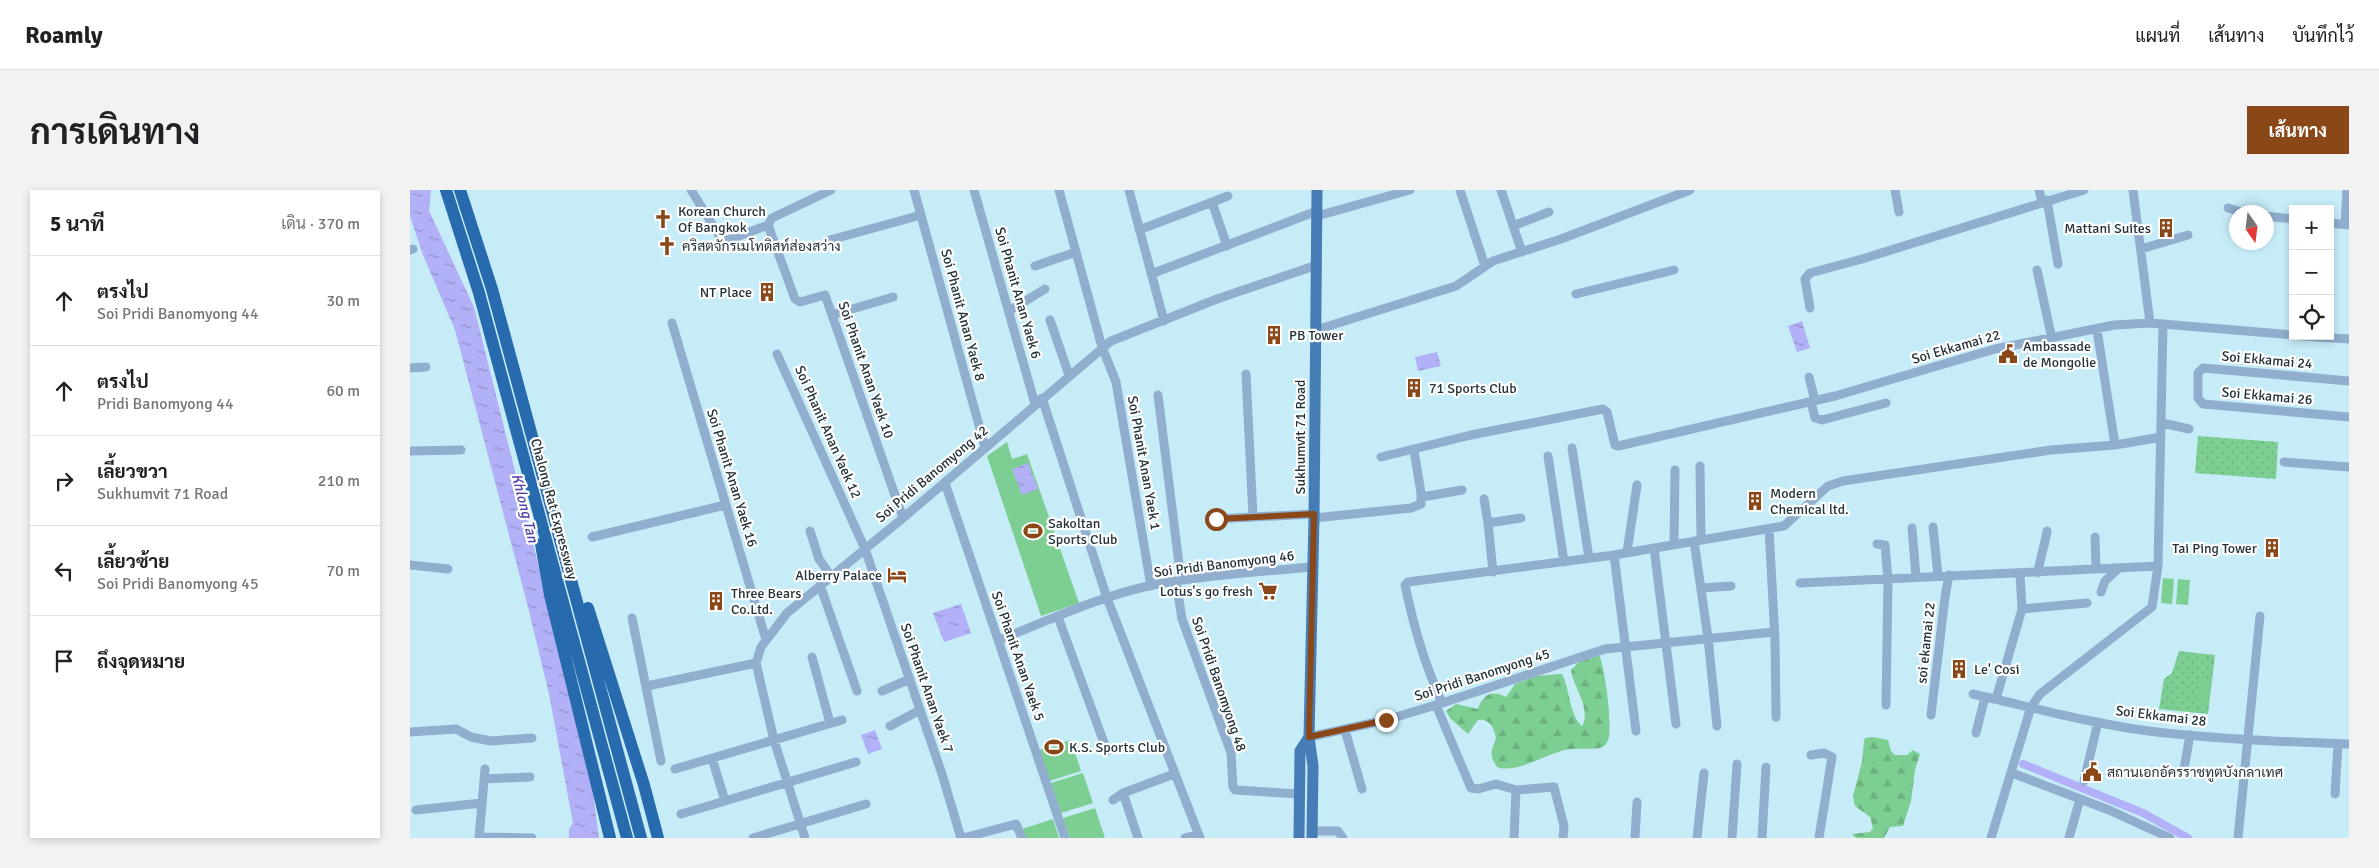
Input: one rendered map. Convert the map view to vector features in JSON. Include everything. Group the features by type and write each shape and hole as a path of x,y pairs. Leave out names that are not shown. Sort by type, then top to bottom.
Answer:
{"highway":[{"name":"Chalong Rat Expressway","path":"446,190 479,293 627,838"},
{"name":"Chalong Rat Expressway","path":"460,190 492,289 641,838"},
{"path":"528,470 550,595 610,838"},
{"path":"563,546 583,592 644,785 658,838"}],"main road":[{"name":"Sukhumvit 71 Road","path":"1303,838 1312,667 1317,190"},
{"path":"1299,838 1300,751 1309,741 1318,750 1317,836"},
{"name":"Sukhumvit 71 Road","path":"1308,766 1317,836"}],"street":[{"path":"691,190 722,240 728,240 768,225 772,218 830,190"},
{"name":"Soi Phanit Anan Yaek 8","path":"914,190 985,447"},
{"name":"Soi Phanit Anan Yaek 6","path":"974,190 1009,311 1038,401 1107,598 1199,836"},
{"name":"Soi Phanit Anan Yaek 1","path":"1059,190 1102,348 1116,382 1151,586"},
{"path":"1129,190 1164,321"},
{"path":"1151,274 1317,213 1410,190"},
{"path":"1460,190 1485,266"},
{"path":"1501,190 1522,252"},
{"path":"1316,330 1456,286 1485,266 1690,190"},
{"path":"1895,190 1899,212"},
{"path":"2039,190 2045,201 2058,264"},
{"path":"1810,308 1805,279 1810,273 1862,259 2084,190"},
{"path":"2133,190 2150,323"},
{"path":"2334,223 2347,224 2347,190"},
{"path":"1139,230 1228,196"},
{"path":"1212,202 1227,246"},
{"path":"1513,226 1549,212"},
{"path":"830,240 921,215"},
{"path":"2274,217 2289,219"},
{"name":"Soi Phanit Anan Yaek 10","path":"768,225 795,299 800,302 825,295 903,518"},
{"path":"2140,249 2188,235"},
{"path":"1035,266 1076,252"},
{"name":"Soi Pridi Banomyong 42","path":"756,663 766,640 787,613 903,518 1102,348 1112,341 1217,299 1316,265"},
{"path":"1576,294 1674,270"},
{"path":"2037,270 2052,339"},
{"path":"1009,311 1045,289"},
{"path":"832,315 893,297"},
{"path":"1050,320 1069,375"},
{"name":"Soi Phanit Anan Yaek 16","path":"672,323 766,640"},
{"name":"Soi Ekkamai 22","path":"1414,450 1471,436 1603,409 1607,412 1615,445 1632,444 1813,402 1995,349 2097,330 2114,325 2150,323 2289,335"},
{"path":"1991,838 2031,707 2040,694 2149,610 2154,602 2158,566 2163,324"},
{"path":"2097,330 2115,445"},
{"path":"2334,339 2349,340"},
{"name":"Soi Phanit Anan Yaek 12","path":"777,354 865,549"},
{"path":"410,368 426,367"},
{"name":"Soi Ekkamai 24","path":"2198,386 2198,373 2203,368 2349,381"},
{"path":"1246,374 1253,517"},
{"path":"1809,377 1815,418 1822,420 1886,403"},
{"name":"Soi Ekkamai 26","path":"2198,386 2198,398 2203,404 2349,417"},
{"path":"1158,395 1178,581"},
{"path":"2162,423 2189,429"},
{"path":"1563,838 1564,826 1554,786 1516,790 1496,784 1478,789 1471,788 1424,661 1405,585 1410,582 1614,555 1769,529 1788,524 1828,486 1835,483 2051,450 2115,445 2161,436"},
{"path":"1572,448 1589,558"},
{"path":"410,451 461,450"},
{"path":"1216,519 1314,516 1411,508 1421,504 1422,497 1414,450 1382,457"},
{"path":"1548,456 1564,562"},
{"path":"2284,462 2349,467"},
{"path":"1700,466 1697,541 1717,726"},
{"path":"1674,544 1675,470"},
{"name":"Soi Phanit Anan Yaek 5","path":"945,482 1065,838"},
{"path":"1627,552 1637,485"},
{"path":"1422,497 1462,490"},
{"path":"1484,499 1493,572"},
{"path":"592,537 725,505"},
{"path":"1488,524 1521,518"},
{"path":"1933,527 1938,576"},
{"path":"1912,528 1916,578"},
{"path":"1769,529 1776,717"},
{"path":"810,531 819,559 832,576"},
{"path":"2038,573 2041,548 2047,531"},
{"path":"2096,537 2096,570"},
{"path":"1877,544 1885,545 1888,580 1886,705"},
{"path":"1654,548 1676,724"},
{"name":"Soi Phanit Anan Yaek 7","path":"865,549 962,838"},
{"path":"1614,555 1636,731"},
{"path":"410,565 448,569"},
{"path":"1800,583 2158,566"},
{"name":"Soi Pridi Banomyong 46","path":"999,640 1107,598 1151,586 1178,581 1312,568"},
{"path":"2100,592 2105,581 2119,568"},
{"path":"1996,699 2022,609 2020,574"},
{"name":"soi ekamai 22","path":"1931,715 1949,575"},
{"name":"Soi Pridi Banomyong 48","path":"1178,581 1182,619 1230,753 1233,787 1235,790 1299,794"},
{"path":"820,585 857,691"},
{"path":"1702,588 1732,586"},
{"path":"2022,609 2087,603"},
{"path":"2238,838 2260,616"},
{"path":"1058,617 1107,751"},
{"path":"632,618 661,761"},
{"name":"Soi Pridi Banomyong 45","path":"1309,741 1439,704 1605,649 1774,632"},
{"path":"812,657 830,723"},
{"path":"646,686 756,663 774,740 805,838"},
{"path":"882,691 910,679"},
{"name":"Soi Ekkamai 28","path":"1973,694 2050,713 2147,731 2247,740 2349,744"},
{"path":"1976,733 1985,697"},
{"path":"890,726 920,710"},
{"path":"675,768 842,720"},
{"path":"2084,781 2098,722"},
{"path":"410,732 456,729 471,737 491,741 532,738"},
{"path":"1345,730 1362,789"},
{"path":"2184,769 2190,735"},
{"path":"2335,794 2338,744"},
{"path":"1811,755 1824,753 1832,757 1818,838"},
{"path":"712,758 725,801"},
{"path":"680,814 856,762"},
{"path":"1732,838 1737,764"},
{"path":"1762,838 1766,767"},
{"path":"485,769 479,838 532,838"},
{"path":"1697,838 1704,773"},
{"path":"2012,773 2080,799 2169,838"},
{"path":"1113,800 1123,793 1174,774"},
{"path":"484,779 530,777"},
{"path":"1514,838 1516,790"},
{"path":"1123,793 1138,838"},
{"path":"2069,838 2080,799"},
{"path":"1635,838 1637,802"},
{"path":"416,810 482,803"},
{"path":"753,838 866,804"},
{"path":"962,838 1016,824 1022,838"},
{"path":"1317,836 1338,831 1343,838"},
{"path":"1185,838 1199,836"}],"green space":[{"path":"2198,436 2278,442 2276,479 2195,473"},
{"name":"Sakoltan Sports Club","path":"1007,442 1012,459 1027,454 1079,603 1041,616 987,456"},
{"path":"2163,578 2174,579 2172,604 2161,603"},
{"path":"2178,579 2190,580 2188,605 2176,604"},
{"path":"2179,651 2215,655 2208,714 2159,709 2164,679 2172,673"},
{"path":"1599,654 1606,684 1610,723 1608,740 1600,748 1565,750 1529,764 1504,769 1497,767 1494,763 1492,749 1496,738 1494,730 1488,722 1478,720 1468,734 1450,718 1446,711 1456,704 1478,709 1482,700 1488,695 1496,694 1506,697 1515,684 1537,676 1562,674 1572,709 1582,726 1585,712 1571,670 1582,659"},
{"path":"2199,681 2210,682 2207,707 2196,706"},
{"path":"1873,737 1888,740 1891,751 1895,755 1907,755 1913,750 1920,754 1915,770 1911,801 1903,826 1890,827 1884,838 1856,838 1852,834 1870,832 1873,828 1870,817 1855,806 1853,796 1862,762 1865,738"},
{"path":"1071,740 1081,771 1049,781 1039,750"},
{"path":"1083,773 1093,803 1061,813 1051,783"},
{"path":"1095,808 1105,838 1070,838 1063,818"},
{"path":"1053,819 1059,838 1024,838 1022,829"}],"water":[{"path":"410,190 431,190 429,211 474,307 590,772 599,838 569,838 569,829 573,823 549,694 529,611 455,330 423,255 410,216"},
{"path":"1802,321 1810,348 1797,352 1788,326"},
{"path":"1437,352 1441,366 1418,371 1415,357"},
{"path":"1028,463 1038,489 1022,495 1012,469"},
{"path":"961,604 971,633 944,642 933,613"},
{"path":"875,730 882,749 868,754 861,735"}],"waterway":[{"path":"2023,764 2143,813 2188,838"}],"place":[{"name":"Korean Church Of Bangkok","path":"663,219"},
{"name":"Mattani Suites","path":"2166,228"},
{"name":"คริสตจักรเมโทดิสท์ส่องสว่าง","path":"667,246"},
{"name":"NT Place","path":"767,292"},
{"name":"PB Tower","path":"1274,335"},
{"name":"Ambassade de Mongolie","path":"2008,354"},
{"name":"71 Sports Club","path":"1414,388"},
{"name":"Modern Chemical ltd.","path":"1755,501"},
{"name":"Sakoltan Sports Club","path":"1033,531"},
{"name":"Tai Ping Tower","path":"2272,548"},
{"name":"Alberry Palace","path":"897,575"},
{"name":"Lotus's go fresh","path":"1268,591"},
{"name":"Three Bears Co.Ltd.","path":"716,601"},
{"name":"Le' Cosi","path":"1959,669"},
{"name":"K.S. Sports Club","path":"1054,747"},
{"name":"สถานเอกอัครราชทูตบังกลาเทศ","path":"2092,772"}],"route":[{"path":"1216,519 1314,514 1309,737 1386,720"}],"water label":[{"name":"Khlong Tan","path":"525,508"}]}
